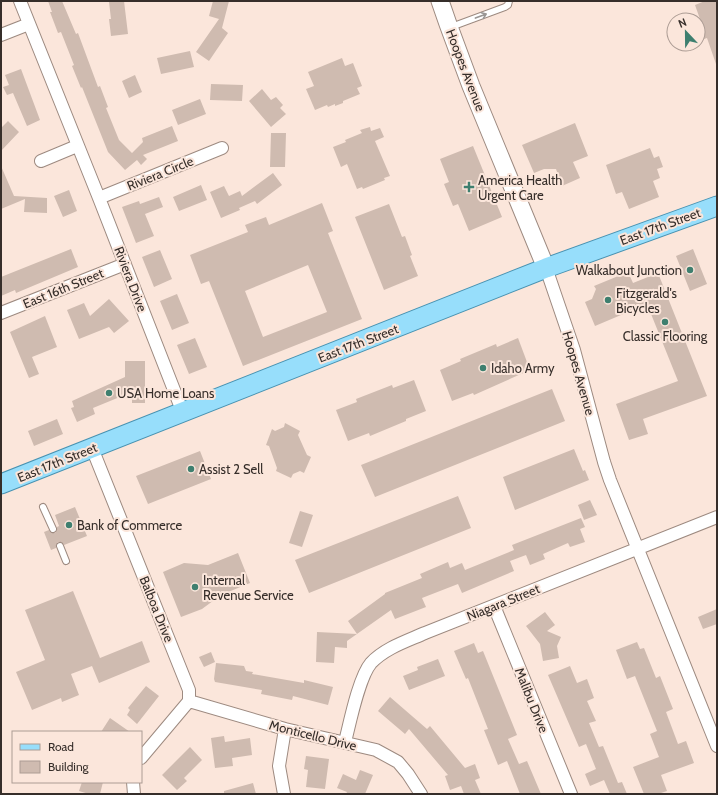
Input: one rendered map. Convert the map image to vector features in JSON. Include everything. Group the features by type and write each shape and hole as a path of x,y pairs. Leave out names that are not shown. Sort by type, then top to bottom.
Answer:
{"main road":[{"name":"East 17th Street","path":"1,484 546,268 717,206"}],"street":[{"name":"Riviera Drive","path":"20,1 125,264 182,413"},
{"name":"Hoopes Avenue","path":"440,1 471,86 546,268 574,350 604,462 717,746"},
{"path":"1,36 29,24"},
{"path":"41,161 77,146"},
{"name":"Riviera Circle","path":"99,198 222,148"},
{"name":"East 16th Street","path":"1,313 125,264"},
{"name":"Balboa Drive","path":"92,448 170,640 189,690 189,701"},
{"name":"Niagara Street","path":"345,742 363,677 371,664 384,653 397,646 494,606 717,517"},
{"name":"Malibu Drive","path":"494,606 571,794"},
{"path":"142,757 189,701"},
{"name":"Monticello Drive","path":"189,701 285,729 376,750 398,762 421,794"},
{"path":"284,794 279,766 285,729"},
{"path":"133,783 134,794"}],"lane":[{"path":"449,28 505,7 508,5 509,1"},
{"path":"43,507 53,529"},
{"path":"60,546 66,561"}],"building":[{"path":"48,1 62,1 76,34 78,33 98,87 100,86 108,107 106,108 119,140 132,153 143,142 142,138 172,126 178,141 143,155 147,159 141,165 137,160 125,170 108,152 72,66 74,65 61,32 58,33 50,12 52,12"},
{"path":"124,1 128,34 111,36 109,2"},
{"path":"213,1 229,1 222,28 228,33 209,61 196,52 219,19 209,16"},
{"path":"705,1 717,1 717,64 706,38 706,12 697,12 695,5"},
{"path":"190,51 194,67 161,74 157,58"},
{"path":"342,58 345,66 353,63 362,86 357,88 360,94 335,106 335,104 328,107 327,105 315,110 306,89 314,86 308,72"},
{"path":"21,69 40,120 27,126 13,93 7,95 3,87 9,85 5,75"},
{"path":"135,75 142,92 129,98 122,81"},
{"path":"211,84 243,85 242,101 210,100"},
{"path":"262,89 271,100 276,97 283,105 280,108 286,114 271,127 249,101"},
{"path":"200,99 206,114 178,125 172,110"},
{"path":"8,121 19,132 1,151 1,128"},
{"path":"575,123 588,156 573,162 580,178 562,186 556,169 544,169 534,173 522,145"},
{"path":"370,127 371,131 380,128 384,137 375,141 390,176 384,178 385,180 363,189 362,187 357,189 347,164 341,167 333,147 362,133 360,130"},
{"path":"271,133 286,133 285,167 270,167"},
{"path":"473,146 502,217 469,231 458,204 453,206 444,184 449,182 440,159"},
{"path":"650,148 654,158 659,156 663,167 657,169 660,178 653,181 659,197 629,209 622,192 616,194 606,165"},
{"path":"1,166 14,196 47,198 47,213 24,212 25,199 1,209"},
{"path":"273,173 282,185 257,204 255,201 239,208 240,210 221,218 210,192 224,186 229,196 240,191 242,196"},
{"path":"201,185 207,200 179,211 173,197"},
{"path":"69,190 77,211 63,217 54,196"},
{"path":"159,197 163,207 145,214 154,236 136,243 122,207 139,201 140,204"},
{"path":"322,203 333,231 328,233 362,319 243,366 209,281 201,284 190,255 248,232 245,225 266,217 269,225","holes":["308,265 327,312 263,337 245,291"]},
{"path":"389,204 402,237 405,236 412,255 410,256 418,276 384,290 355,217"},
{"path":"71,249 78,267 16,293 15,290 1,296 1,277"},
{"path":"693,249 707,284 690,291 676,256"},
{"path":"160,250 172,279 154,287 142,257"},
{"path":"628,272 633,283 658,273 707,396 643,419 648,434 629,440 616,404 678,381 647,304 595,326 585,302 592,299 596,289 594,286"},
{"path":"177,294 189,323 172,330 160,301"},
{"path":"109,299 129,321 114,333 109,327 79,339 67,310 84,303 90,316"},
{"path":"45,316 57,347 32,357 39,374 29,378 10,332"},
{"path":"195,338 207,367 189,374 177,345"},
{"path":"518,338 530,370 474,395 473,393 452,401 440,370 461,361 460,359 496,344 497,347"},
{"path":"125,361 145,361 145,403 132,403 132,392 93,408 95,414 77,422 71,408 74,407 72,401 125,377"},
{"path":"414,380 426,411 370,436 369,433 348,441 336,410 357,402 356,399 392,385 393,388"},
{"path":"552,389 565,421 375,497 361,465"},
{"path":"57,419 63,434 34,446 28,431"},
{"path":"285,423 300,431 298,435 307,455 311,457 304,473 300,471 293,474 291,478 276,471 277,468 269,446 266,445 272,429 275,431 284,427"},
{"path":"574,449 583,471 585,470 589,480 515,510 503,477"},
{"path":"200,451 211,479 148,504 136,476"},
{"path":"458,496 471,528 309,593 295,560"},
{"path":"590,500 597,515 584,520 578,505"},
{"path":"75,507 87,536 64,545 61,542 58,542 56,548 51,550 44,532 49,530 51,533 55,533 57,527 59,526 55,515"},
{"path":"300,511 313,515 302,547 289,543"},
{"path":"581,518 585,527 580,529 585,542 570,547 568,543 543,554 545,559 530,565 526,555 510,561 514,571 462,593 458,584 422,598 426,607 395,619 391,610 357,634 348,621 385,593 422,578 420,574 448,562 450,568 462,563 465,570 514,550 512,545"},
{"path":"238,553 250,583 221,595 202,609 181,617 163,572 184,563 208,565"},
{"path":"73,591 100,658 142,641 150,662 99,683 92,666 71,674 79,695 62,702 61,698 32,710 16,672 45,660 25,610"},
{"path":"717,609 717,624 703,629 698,617"},
{"path":"545,612 555,625 547,631 561,637 557,646 559,658 543,661 540,644 526,626"},
{"path":"317,632 357,634 347,641 347,648 335,647 334,663 316,662"},
{"path":"637,642 640,649 644,648 656,678 660,676 673,709 666,712 678,744 686,741 694,763 661,775 667,791 658,794 644,794 633,767 659,757 650,734 657,731 635,676 627,679 616,650"},
{"path":"474,643 478,653 483,651 517,735 508,739 519,764 527,761 541,794 520,794 507,761 498,765 484,730 488,729 468,678 466,679 454,651"},
{"path":"211,652 215,662 204,667 199,657"},
{"path":"438,659 445,676 409,690 403,676 418,670 417,667"},
{"path":"216,663 244,666 246,671 253,672 252,674 304,683 304,680 333,687 328,705 293,696 292,700 261,694 262,690 215,682"},
{"path":"570,666 577,683 587,679 594,698 587,701 596,721 589,723 599,747 603,746 618,783 622,782 627,794 610,794 604,780 590,786 585,774 596,769 586,744 579,747 548,675"},
{"path":"146,686 159,696 137,724 127,715 130,710 128,708"},
{"path":"390,697 427,729 430,726 465,768 475,764 480,778 475,780 481,794 464,794 461,786 450,790 445,776 448,775 409,729 405,734 378,711"},
{"path":"110,718 129,731 102,731"},
{"path":"224,736 225,742 250,738 252,755 232,758 233,766 215,768 211,738"},
{"path":"190,747 202,760 184,778 187,781 177,790 162,775"},
{"path":"306,756 329,759 325,789 306,787 308,770 304,769"},
{"path":"360,770 373,775 365,794 346,794 347,792 337,788 343,774 356,780"},
{"path":"82,783 103,783 100,794 89,794 79,791"},
{"path":"253,783 256,794 224,794 224,791"}],"place":[{"name":"America Health Urgent Care","path":"469,187"},
{"name":"Walkabout Junction","path":"690,270"},
{"name":"Fitzgerald's Bicycles","path":"608,300"},
{"name":"Classic Flooring","path":"665,322"},
{"name":"Idaho Army","path":"483,368"},
{"name":"USA Home Loans","path":"109,393"},
{"name":"Assist 2 Sell","path":"191,469"},
{"name":"Bank of Commerce","path":"69,525"},
{"name":"Internal Revenue Service","path":"195,587"}]}
